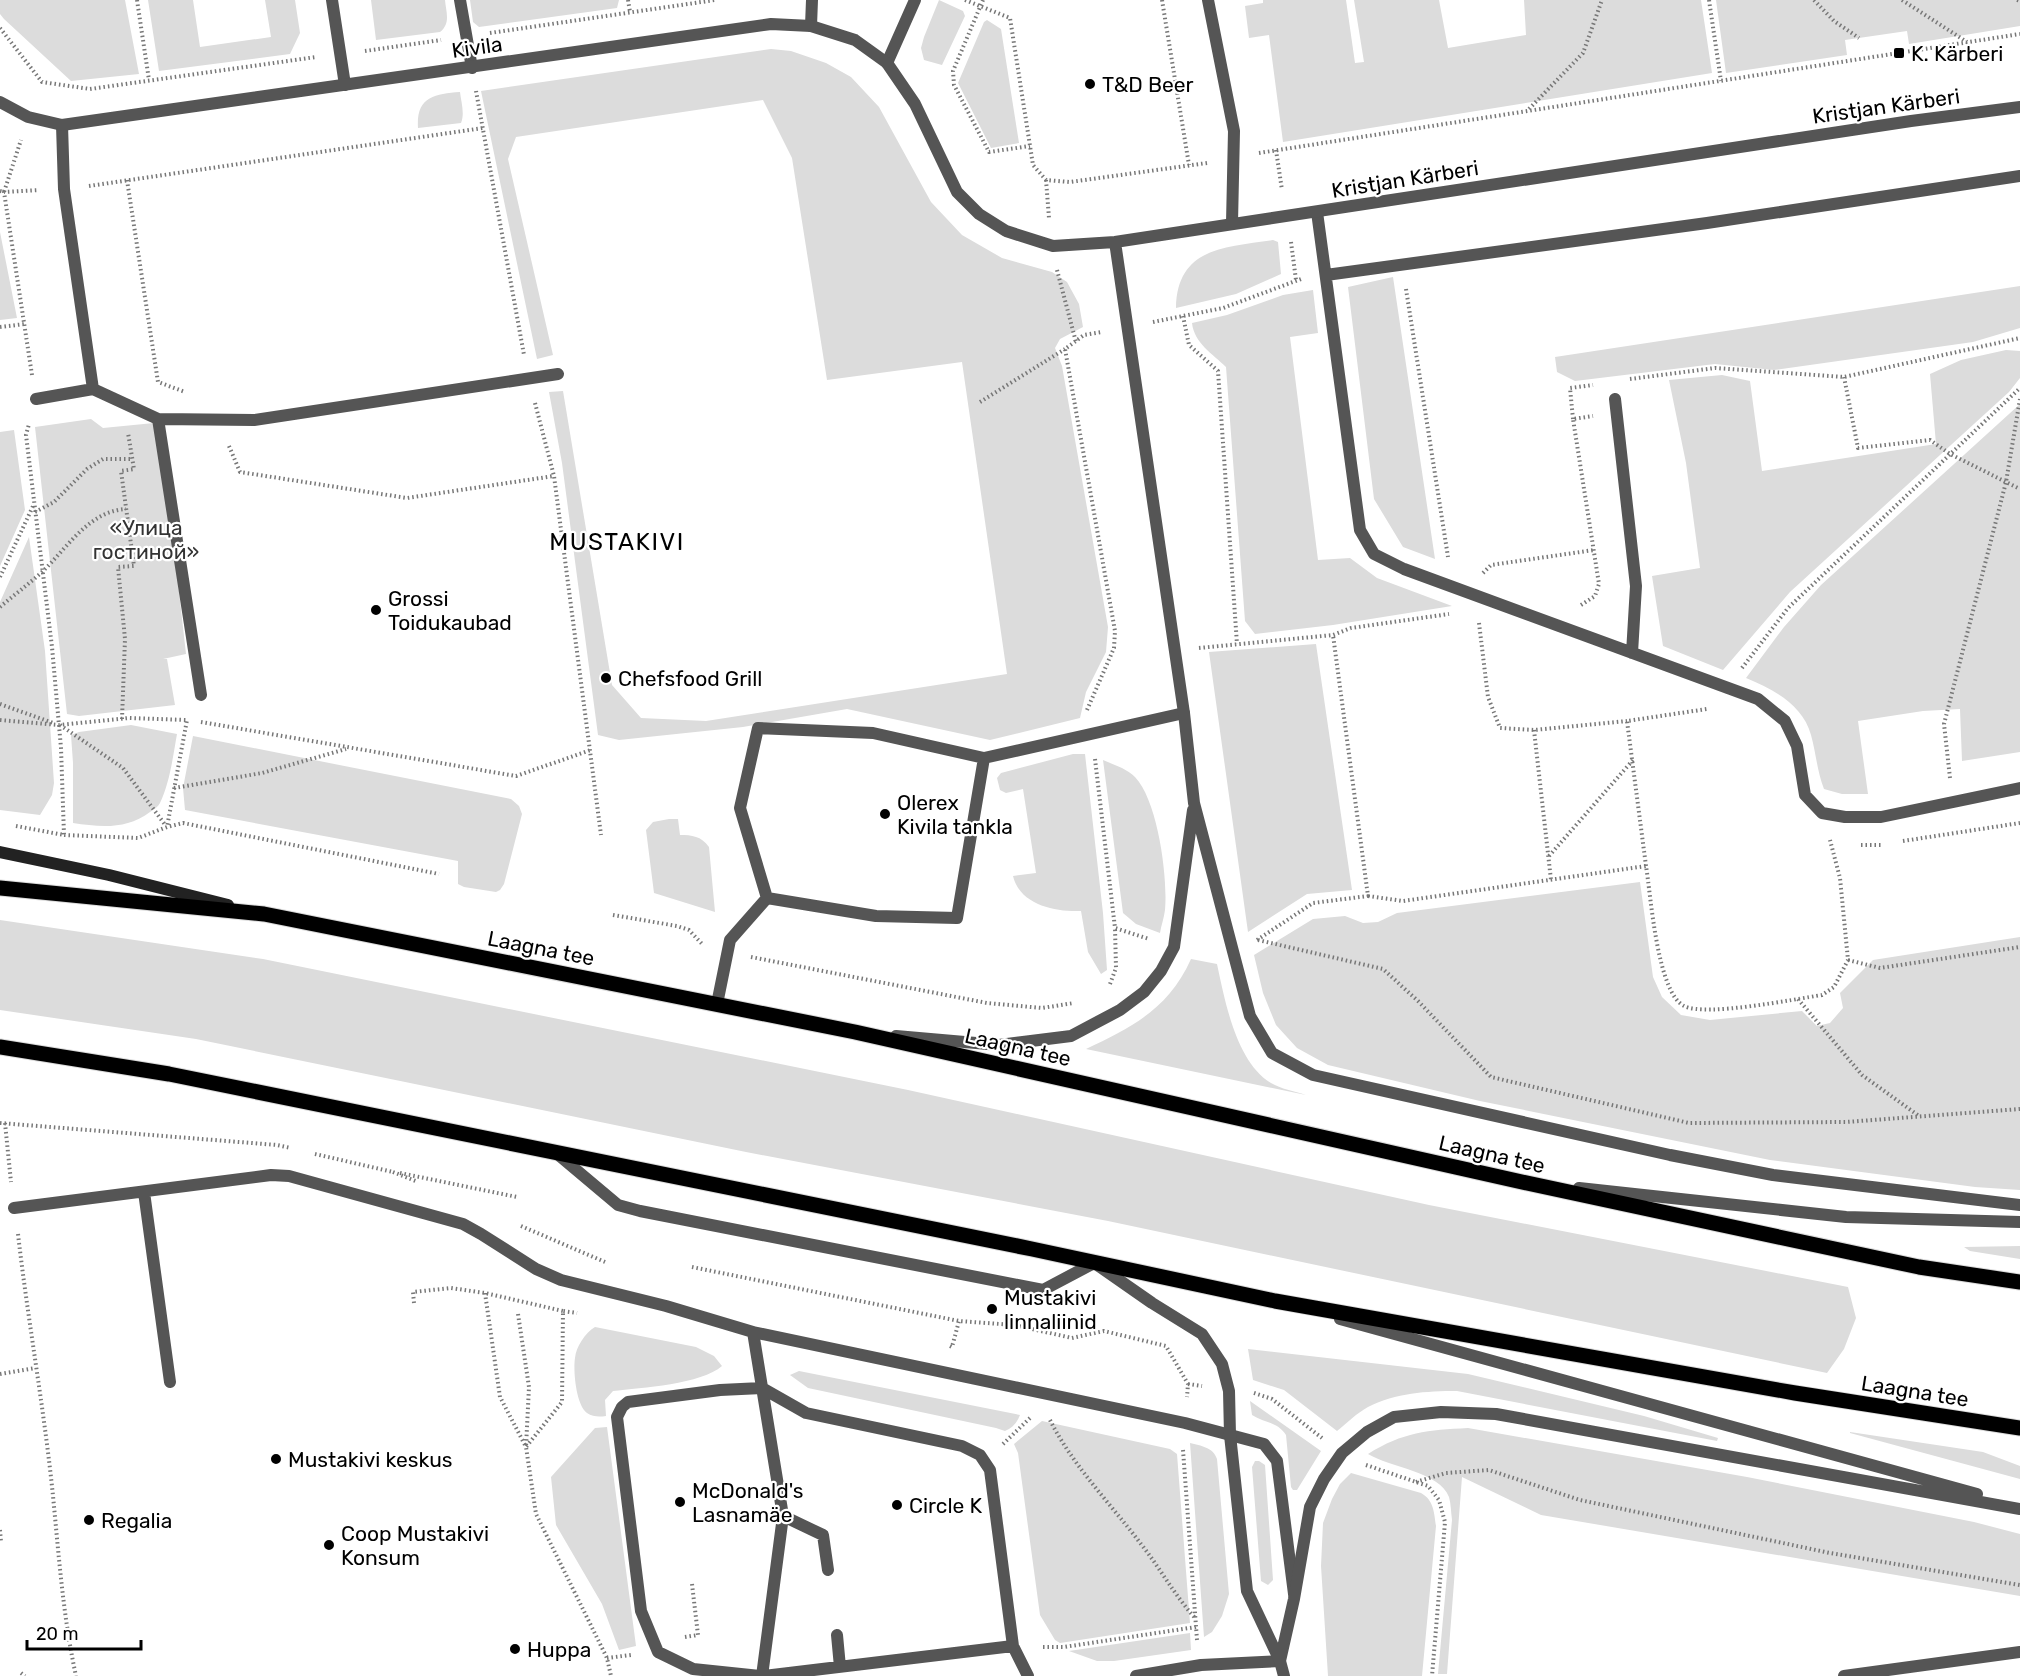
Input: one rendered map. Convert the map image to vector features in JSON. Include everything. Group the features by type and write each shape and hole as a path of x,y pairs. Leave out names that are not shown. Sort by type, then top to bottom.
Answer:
{"main road":[{"path":"0,852 109,875 264,914"},
{"name":"Laagna tee","path":"0,888 264,914 855,1032 1522,1182 1919,1267 2020,1282"},
{"name":"Laagna tee","path":"0,1047 169,1074 1275,1301 1795,1393 2020,1428"}],"street":[{"path":"332,0 345,85"},
{"path":"460,0 472,68"},
{"path":"811,26 812,0"},
{"path":"886,63 915,0"},
{"path":"1208,0 1234,132 1232,223"},
{"name":"Kivila","path":"1,104 28,117 62,125 771,24 811,26 855,40 886,63"},
{"name":"Kristjan Kärberi","path":"886,63 915,104 957,192 980,214 1006,231 1053,246 1115,242 1911,121 2020,107"},
{"path":"62,125 64,189 93,389"},
{"path":"1326,275 1707,223 2020,176"},
{"path":"1317,212 1360,530 1374,554 1404,569 1758,699 1785,721 1797,746 1805,795 1821,813 1845,817 1881,817 2020,788"},
{"path":"1115,242 1184,713 1194,803 1250,1016 1272,1053 1313,1075 1670,1155 1773,1175 2020,1205"},
{"path":"36,399 93,389 158,419 254,420 558,374"},
{"path":"1615,399 1636,586 1632,653"},
{"path":"158,419 201,695"},
{"path":"767,898 740,808 758,728 873,734 984,758 1184,713"},
{"path":"767,898 876,916 957,918 984,758"},
{"path":"855,1032 999,1044 1071,1036 1120,1010 1144,992 1161,970 1174,947 1194,803"},
{"path":"717,1004 730,940 767,898"},
{"path":"555,1152 618,1205 640,1211 1043,1290 1094,1263 1202,1334 1222,1364 1229,1391 1230,1434 1247,1591 1280,1661 1284,1676"},
{"path":"14,1208 271,1175 288,1176 463,1224 482,1233 536,1269 561,1280 666,1306 753,1332 1185,1423 1264,1444 1277,1461 1294,1599"},
{"path":"1522,1182 1846,1217 2020,1222"},
{"path":"144,1192 170,1382"},
{"path":"1275,1301 2020,1507"},
{"path":"753,1332 783,1516 762,1676"},
{"path":"1013,1646 762,1676 693,1669 658,1652 641,1611 617,1418 622,1407 628,1402 720,1390 762,1388 806,1413 962,1446 980,1455 990,1470 1013,1646 1028,1676"},
{"path":"1280,1661 1294,1599 1310,1506 1324,1479 1342,1453 1367,1432 1394,1417 1442,1412 1496,1414 2020,1507"},
{"path":"783,1516 823,1535 828,1570"},
{"path":"837,1635 840,1667"},
{"path":"1844,1676 2020,1652"},
{"path":"1136,1676 1202,1665 1280,1661"}],"path":[{"path":"137,0 149,80"},
{"path":"628,0 630,12"},
{"path":"684,0 690,4"},
{"path":"965,0 1010,18 1033,165 1046,180 1070,182 1233,159 1276,150 2020,34"},
{"path":"983,0 953,71 954,84 989,152 1030,146"},
{"path":"1162,0 1189,165"},
{"path":"1528,111 1583,53 1602,0"},
{"path":"1709,0 1721,81"},
{"path":"1814,0 1834,21 1859,38"},
{"path":"1902,0 1968,43"},
{"path":"64,835 59,725 52,647 26,435 36,399 4,192 64,189 483,128"},
{"path":"127,180 158,382 211,400 240,472 407,498 554,476"},
{"path":"1402,264 1448,559"},
{"path":"1183,316 1189,345 1218,371 1237,644"},
{"path":"0,327 25,324"},
{"path":"1626,380 1715,368 1844,377 2020,338"},
{"path":"980,402 1065,350"},
{"path":"513,357 524,355"},
{"path":"1844,377 1858,448 1930,440 1950,454 2020,489"},
{"path":"1573,608 1595,596 1599,584 1570,388 1604,383"},
{"path":"1728,688 1788,608 2020,388"},
{"path":"1953,802 1944,724 2006,482 2020,399"},
{"path":"122,718 125,639 118,567 134,566 121,471 134,469 123,403"},
{"path":"1573,419 1617,412"},
{"path":"35,512 54,502 87,469 103,459 132,459"},
{"path":"0,577 34,504"},
{"path":"0,607 42,571 88,523 115,509 126,509"},
{"path":"1491,579 1481,575 1491,565 1594,550"},
{"path":"1175,650 1333,636 1351,628 1454,614"},
{"path":"1471,619 1490,626"},
{"path":"1479,622 1488,697 1500,729 1534,730 1627,721 1716,708 1706,704"},
{"path":"166,826 187,720 201,695"},
{"path":"0,704 59,725 123,768 166,826"},
{"path":"0,720 59,725 122,718 187,720 516,776 591,750"},
{"path":"1627,721 1661,967 1671,993 1684,1006 1714,1010 1822,996 1834,987 1848,960 1840,878 1821,813"},
{"path":"587,729 601,835"},
{"path":"1534,730 1551,880"},
{"path":"174,788 262,773 349,748"},
{"path":"1548,857 1632,760"},
{"path":"11,825 64,835 138,838 166,826 183,823 439,874"},
{"path":"1368,896 1403,901 1646,866"},
{"path":"613,915 677,926 689,930 702,945 728,952 987,1003 1042,1008 1077,1002"},
{"path":"1104,988 1112,982 1116,968 1115,928"},
{"path":"1257,940 1383,969 1418,1001 1491,1077 1689,1123 1846,1122 2020,1109"},
{"path":"1848,960 1880,968 2020,947"},
{"path":"1797,999 1862,1075 1920,1117"},
{"path":"76,1676 57,1557 53,1495 2,1123 277,1145 300,1150"},
{"path":"312,1153 517,1197"},
{"path":"393,1172 424,1185"},
{"path":"520,1226 605,1262"},
{"path":"414,1303 413,1292 451,1288 586,1315"},
{"path":"484,1293 500,1397 526,1447"},
{"path":"526,1447 562,1402 563,1311"},
{"path":"518,1314 529,1387 526,1447 536,1514 607,1658 611,1676"},
{"path":"941,1344 952,1347 959,1321"},
{"path":"0,1374 36,1368"},
{"path":"1188,1384 1229,1391 1252,1392 1272,1400 1342,1453 1366,1465 1428,1486 1439,1500 1445,1522 1432,1676"},
{"path":"983,1461 1035,1414"},
{"path":"1048,1416 1057,1434 1081,1469 1142,1545 1184,1606 1196,1619"},
{"path":"1416,1482 1446,1473 1489,1470 1580,1500 1830,1553 2020,1585"},
{"path":"0,1530 1,1542"},
{"path":"658,1652 670,1639 698,1635 692,1584"},
{"path":"1013,1646 1064,1647 1196,1627"}],"green space":[{"path":"0,0 125,0 139,74 71,81 4,19 0,14"},
{"path":"148,0 193,0 200,47 271,37 265,0 295,0 300,33 290,54 159,71"},
{"path":"371,0 445,0 446,25 440,32 376,40"},
{"path":"470,0 619,0 617,8 479,27 473,22"},
{"path":"939,0 963,11 965,16 942,65 924,60 921,48"},
{"path":"1263,0 1346,0 1355,63 1364,62 1354,0 1439,0 1448,48 1526,35 1524,0 1701,0 1712,73 1283,142 1269,35 1249,38 1245,6 1263,3"},
{"path":"1716,0 2020,0 2020,26 1909,44 1907,31 1845,40 1847,55 1726,73"},
{"path":"987,20 1001,29 1019,143 991,148 958,83 984,22"},
{"path":"771,49 791,51 826,63 851,77 879,107 931,202 962,235 1002,258 1052,272 1067,282 1079,304 1083,327 1060,339 1055,348 1062,366 1108,627 1106,652 1086,692 1080,718 990,740 847,709 743,727 619,740 598,735 562,463 549,392 563,391 612,685 641,718 706,721 1007,674 962,362 827,380 792,158 763,100 516,137 508,159 553,355 537,359 481,91"},
{"path":"460,92 463,112 461,123 418,128 420,110 428,99 442,94"},
{"path":"0,232 17,318 0,320"},
{"path":"1273,240 1278,242 1281,274 1236,294 1176,308 1179,288 1185,273 1195,262 1207,254 1222,249"},
{"path":"1393,277 1435,559 1403,547 1374,499 1348,287"},
{"path":"2020,286 2020,328 1973,342 1774,370 1715,364 1575,381 1557,372 1555,357"},
{"path":"1313,290 1318,333 1290,337 1318,560 1350,558 1377,578 1452,606 1333,625 1255,634 1245,621 1226,367 1200,342 1192,323 1227,315 1283,295"},
{"path":"2006,350 2020,351 2020,378 2009,392 1790,592 1723,670 1663,646 1652,576 1700,568 1686,463 1669,380 1722,375 1750,381 1762,471 1936,444 1930,374 1961,360"},
{"path":"2020,404 2020,752 1962,761 1960,709 1923,711 1858,721 1868,794 1842,794 1824,789 1811,735 1801,715 1786,699 1746,678 1784,627 1821,585"},
{"name":"«Улица гостиной»","path":"91,419 103,428 154,423 175,556 186,654 163,659 167,659 175,705 79,716 67,714 35,427"},
{"path":"14,430 25,510 0,566 0,432"},
{"path":"29,537 45,651 54,783 52,795 40,815 0,810 0,602"},
{"path":"1316,644 1352,890 1307,894 1248,932 1209,652"},
{"path":"131,725 177,734 169,778 160,803 156,808 132,822 113,826 73,823 71,735"},
{"path":"193,736 511,799 519,806 522,814 504,884 496,892 458,884 458,861 185,810 183,788"},
{"path":"1073,754 1085,754 1103,913 1107,970 1101,974 1088,952 1081,911 1060,910 1040,905 1023,894 1017,886 1013,876 1036,873 1023,789 1006,793 1000,790 997,778 1001,773"},
{"path":"1103,760 1124,769 1135,777 1150,803 1160,840 1165,879 1165,910 1160,933 1136,924 1123,913"},
{"path":"678,819 680,835 696,837 703,840 709,847 715,912 654,893 646,830 653,822"},
{"path":"1640,882 1653,977 1662,997 1681,1015 1710,1020 1802,1011 1817,1026 1830,1023 1843,1008 1840,993 1873,960 2020,937 2020,1190 1975,1187 1770,1160 1480,1101 1328,1065 1297,1048 1276,1025 1263,993 1254,955 1313,919 1345,916 1363,923 1378,922 1397,913"},
{"path":"0,920 263,959 908,1090 1429,1205 1848,1287 1856,1318 1844,1349 1827,1373 1108,1221 746,1152 196,1039 0,1010"},
{"path":"1191,959 1217,964 1234,1030 1249,1061 1259,1073 1275,1085 1306,1095 1086,1049 1134,1024 1161,1003 1172,991"},
{"path":"2020,1246 2020,1259 1970,1251 1964,1247"},
{"path":"595,1327 696,1347 714,1356 722,1366 713,1372 686,1381 613,1391 605,1400 606,1416 598,1417 587,1413 580,1403 574,1364 579,1345"},
{"path":"1248,1349 1468,1374 1644,1416 1718,1438 1717,1441 1457,1391 1423,1392 1379,1402 1364,1409 1337,1431 1284,1390 1253,1380"},
{"path":"799,1371 1020,1415 1014,1425 1005,1431 808,1388 790,1375"},
{"path":"1250,1401 1321,1451 1297,1490 1291,1487 1286,1435 1274,1425 1252,1415"},
{"path":"1042,1421 1170,1449 1177,1454 1190,1623 1060,1643 1055,1640 1040,1615 1018,1453 1014,1444"},
{"path":"607,1427 636,1646 619,1650 602,1604 556,1525 551,1477 595,1428"},
{"path":"1468,1428 1747,1477 1974,1522 2020,1534 2020,1596 1541,1515 1462,1477 1447,1674 1438,1674 1452,1520 1449,1497 1436,1482 1425,1476 1368,1454 1404,1437 1440,1430"},
{"path":"1850,1433 1983,1452 2020,1466 2020,1479"},
{"path":"1190,1443 1210,1449 1217,1459 1229,1594 1222,1616 1212,1632 1204,1637"},
{"path":"1255,1461 1265,1465 1273,1580 1268,1585 1261,1581 1252,1467"},
{"path":"1351,1473 1421,1493 1429,1499 1433,1507 1436,1526 1422,1676 1328,1676 1321,1566 1323,1523 1340,1484"},
{"path":"1190,1633 1191,1650 1114,1661 1097,1661 1069,1651"}],"place":[{"name":"K. Kärberi","path":"1899,53"},
{"name":"T&D Beer","path":"1090,84"},
{"name":"Grossi Toidukaubad","path":"376,610"},
{"name":"Chefsfood Grill","path":"606,678"},
{"name":"Olerex Kivila tankla","path":"885,814"},
{"name":"Mustakivi linnaliinid","path":"992,1309"},
{"name":"Mustakivi keskus","path":"276,1459"},
{"name":"McDonald's Lasnamäe","path":"680,1502"},
{"name":"Circle K","path":"897,1505"},
{"name":"Regalia","path":"89,1520"},
{"name":"Coop Mustakivi Konsum","path":"329,1545"},
{"name":"Huppa","path":"515,1649"}],"district":[{"name":"MUSTAKIVI","path":"617,542"}]}
